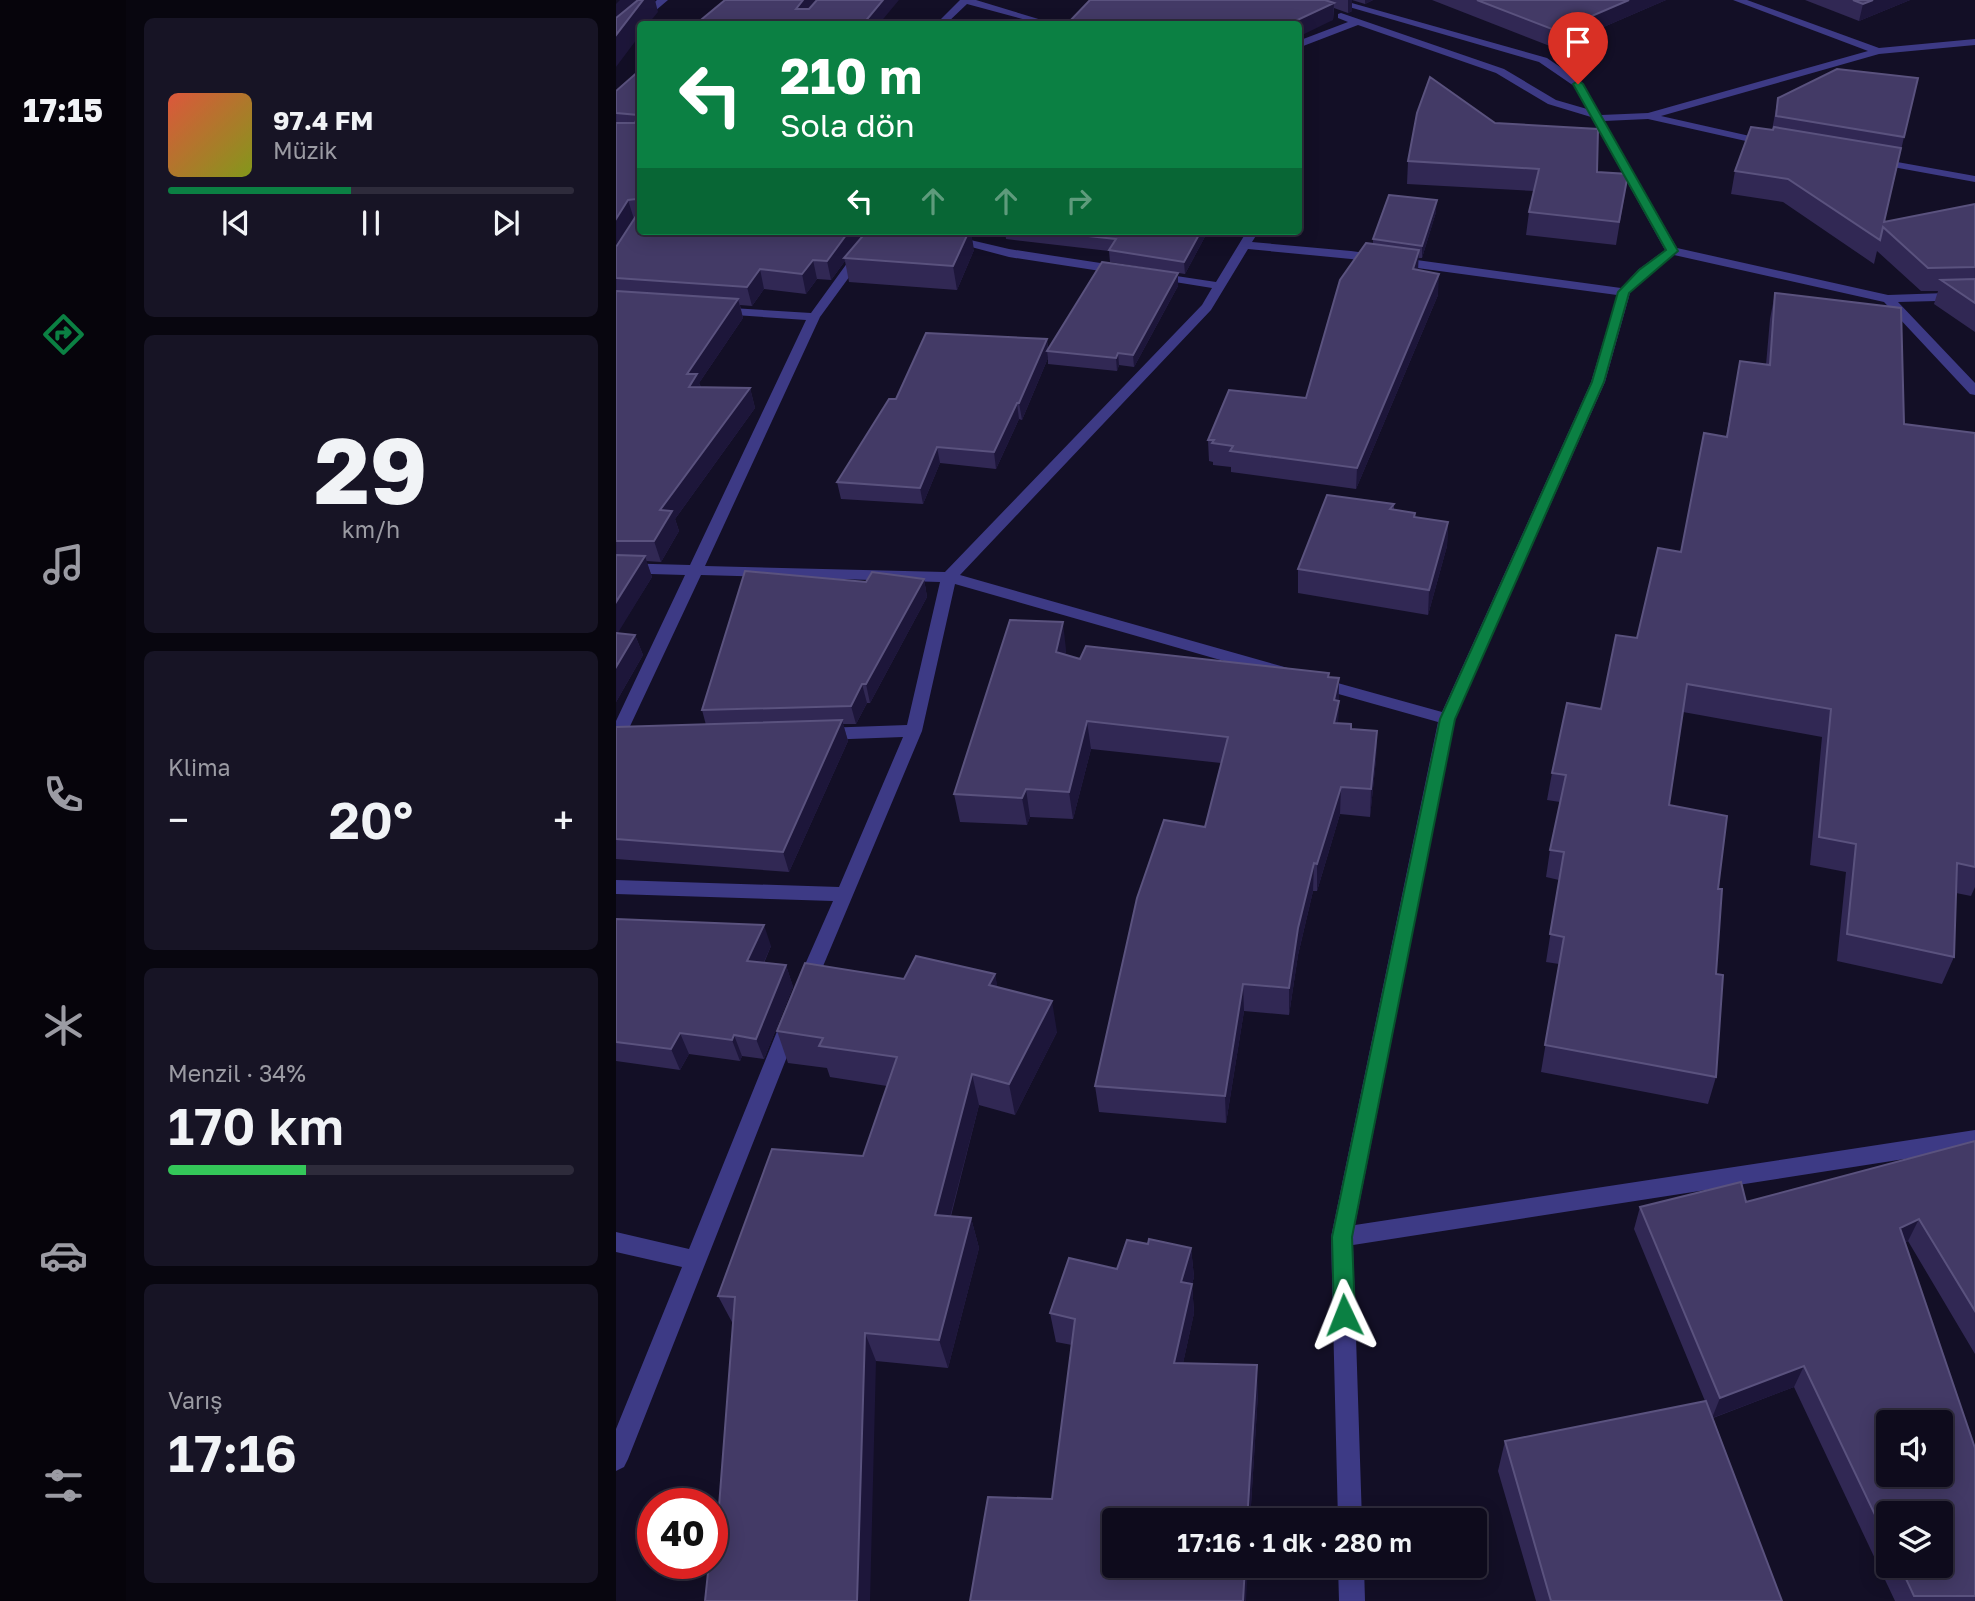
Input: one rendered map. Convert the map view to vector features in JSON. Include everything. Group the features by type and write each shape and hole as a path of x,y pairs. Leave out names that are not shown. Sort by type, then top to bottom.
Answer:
{"street":[{"path":"639,21 663,0"},
{"path":"944,21 965,0 1039,21"},
{"path":"1330,0 1544,60 1578,84 1593,106 1595,116 1672,251 1888,299 1975,296"},
{"path":"1738,0 1878,51"},
{"path":"1323,10 1500,71 1552,102 1595,116 1648,116 1733,137 1786,146"},
{"path":"1302,43 1359,21"},
{"path":"616,41 637,23"},
{"path":"1648,116 1878,51 1975,41"},
{"path":"1867,160 1975,179"},
{"path":"620,740 695,571 814,317 870,240 878,235"},
{"path":"934,235 1009,253 1220,286"},
{"path":"616,1459 843,894 914,731 949,577 1207,307 1249,238 1351,255 1623,292"},
{"path":"1350,1508 1342,1237 1447,719 1598,382 1623,292 1643,272 1672,251"},
{"path":"1888,299 1975,391"},
{"path":"709,310 814,317"},
{"path":"616,568 949,577 1447,719"},
{"path":"806,734 914,731"},
{"path":"616,887 843,894"},
{"path":"1342,1237 1975,1139"},
{"path":"616,1242 694,1260"},
{"path":"1351,1578 1352,1601"}],"building":[{"path":"638,0 643,0 616,35 616,18"},
{"path":"725,0 803,0 796,9 809,9 817,0 883,0 866,21 700,21"},
{"path":"1090,0 1325,0 1334,3 1295,21 1070,21"},
{"path":"1477,0 1629,0 1557,31"},
{"path":"1853,0 1873,0 1863,4"},
{"path":"1837,69 1918,78 1904,137 1776,116 1778,98"},
{"path":"637,73 637,115 616,113 616,91"},
{"path":"1430,77 1495,123 1598,129 1597,172 1628,174 1619,222 1529,212 1539,169 1408,161 1417,113"},
{"path":"637,118 637,206 636,199 628,200 616,219 616,123 635,123"},
{"path":"1751,127 1773,130 1774,127 1901,148 1884,222 1975,204 1975,267 1928,268 1883,227 1880,240 1788,179 1735,171"},
{"path":"1389,195 1437,200 1422,246 1373,239"},
{"path":"637,215 637,235 846,235 827,261 813,260 802,274 760,269 747,287 616,278 616,247"},
{"path":"864,235 967,235 953,266 844,258"},
{"path":"1079,235 1199,235 1184,262 1109,250 1116,239"},
{"path":"1366,243 1419,250 1413,269 1439,274 1357,468 1230,451 1233,446 1208,440 1229,390 1306,398 1340,280"},
{"path":"1102,262 1178,273 1133,355 1118,353 1116,358 1047,351"},
{"path":"1975,279 1975,303 1941,280"},
{"path":"616,291 738,299 687,374 697,374 689,387 750,388 660,510 672,511 654,541 616,541"},
{"path":"1775,293 1901,308 1904,424 1975,433 1975,867 1957,863 1954,957 1847,934 1856,844 1819,837 1831,709 1687,684 1669,805 1727,816 1718,889 1722,889 1716,974 1723,975 1716,1077 1545,1045 1564,937 1550,934 1564,852 1550,850 1566,775 1552,773 1567,703 1601,709 1616,635 1637,638 1658,548 1681,552 1704,433 1727,437 1740,361 1770,365"},
{"path":"926,333 1047,339 994,452 937,447 920,488 837,482 889,399 896,399"},
{"path":"1327,495 1394,504 1390,509 1415,513 1414,517 1448,522 1429,590 1298,569"},
{"path":"616,555 645,556 616,602"},
{"path":"745,571 866,582 872,572 924,579 851,706 702,710"},
{"path":"1010,620 1063,622 1056,652 1080,659 1086,646 1329,673 1328,677 1339,678 1334,700 1339,701 1334,723 1351,724 1351,729 1377,731 1371,789 1341,787 1317,864 1314,863 1298,928 1289,988 1243,984 1225,1096 1095,1086 1137,898 1164,820 1205,827 1228,737 1087,721 1069,792 1026,789 1022,798 954,794"},
{"path":"616,633 635,635 616,667"},
{"path":"842,720 783,852 616,839 616,727"},
{"path":"616,919 764,925 747,961 786,965 756,1039 734,1035 732,1040 680,1033 671,1049 616,1042"},
{"path":"916,956 995,974 989,985 1052,1001 1009,1084 972,1074 935,1215 971,1218 939,1340 865,1333 857,1601 705,1601 707,1579 728,1579 728,1488 720,1488 735,1297 718,1296 772,1149 863,1156 897,1057 819,1046 823,1038 777,1031 805,963 904,979"},
{"path":"1975,1141 1975,1311 1919,1219 1900,1228 1975,1448 1975,1596 1914,1596 1906,1578 1953,1578 1953,1501 1876,1501 1876,1517 1804,1366 1720,1398 1640,1207 1741,1182 1746,1202"},
{"path":"1149,1239 1191,1248 1181,1282 1192,1284 1174,1363 1257,1365 1248,1508 1102,1508 1102,1578 1244,1578 1243,1601 970,1601 988,1497 1052,1499 1075,1319 1050,1313 1069,1258 1117,1269 1127,1240 1148,1244"},
{"path":"1706,1401 1782,1601 1551,1601 1505,1441"}],"route":[{"path":"1344,1315 1342,1237 1447,719 1598,382 1623,292 1643,272 1672,251 1594,115 1593,106 1578,84"}]}
